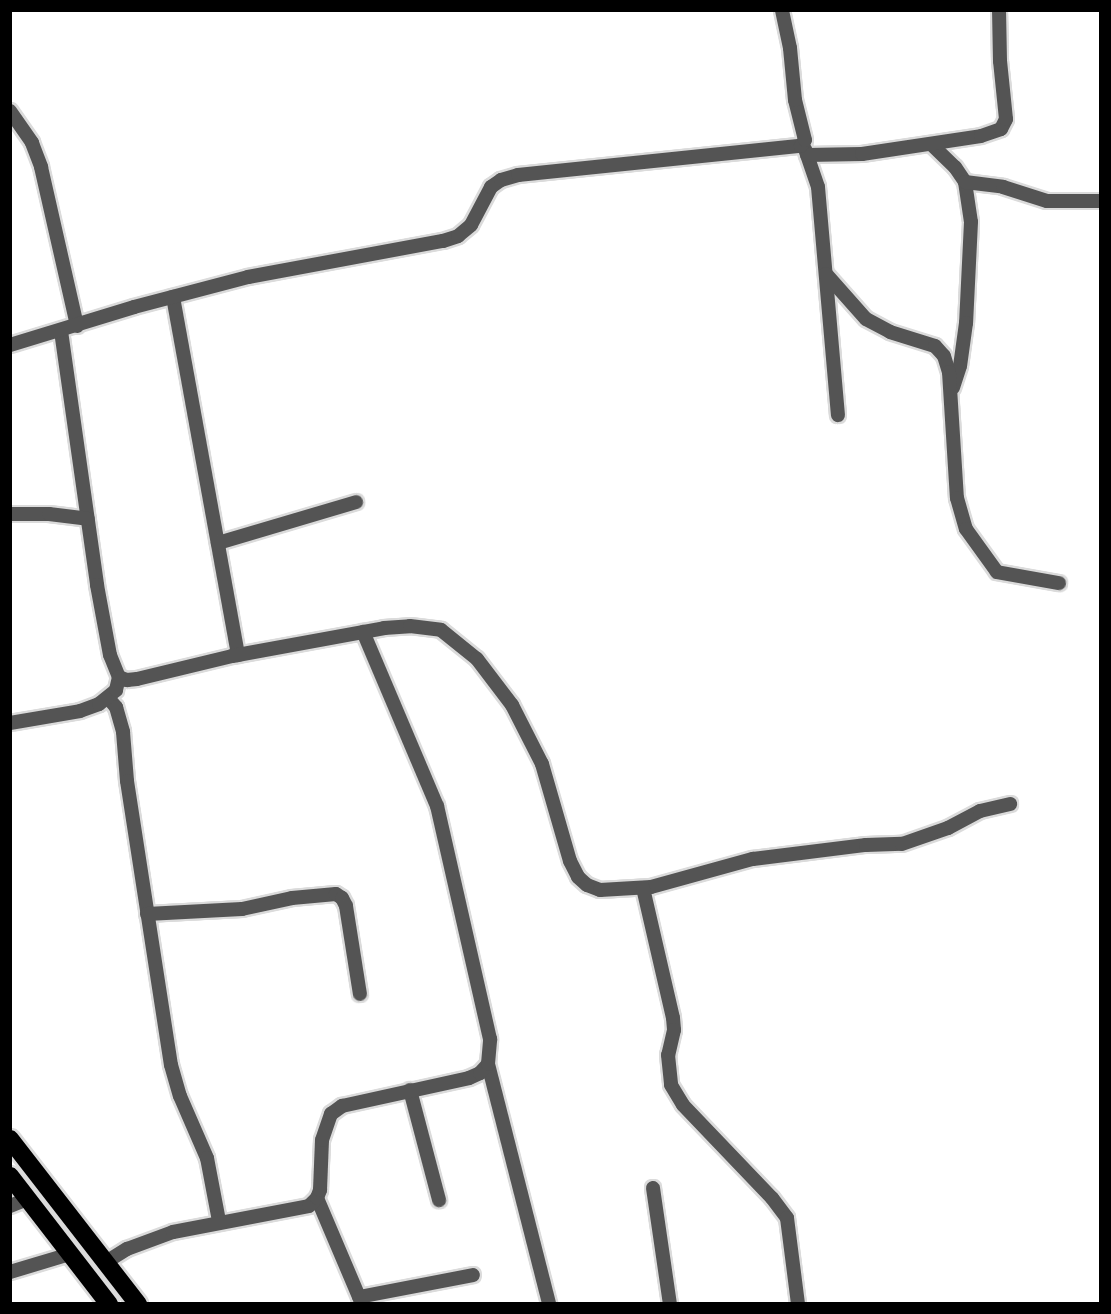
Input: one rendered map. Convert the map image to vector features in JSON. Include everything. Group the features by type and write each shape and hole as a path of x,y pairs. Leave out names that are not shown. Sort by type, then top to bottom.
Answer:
{"highway":[{"path":"10,1139 138,1304"},
{"path":"10,1176 19,1202 70,1254 109,1304"}],"street":[{"path":"782,10 805,149 818,187 838,415"},
{"path":"10,345 274,270 443,241 458,236 471,225 491,187 501,180 518,175 796,148 862,154 981,136 1001,129 1006,119 1000,61 999,10"},
{"path":"10,111 32,143 41,166 77,326"},
{"path":"931,144 955,167 965,182 970,222 966,322 960,366 950,396"},
{"path":"965,182 1002,187 1047,201 1101,201"},
{"path":"826,274 866,319 890,332 935,346 944,356 949,372 959,512 970,536 997,572 1059,583"},
{"path":"173,297 238,655"},
{"path":"10,723 80,711 109,699 116,690 119,677 110,655 61,331"},
{"path":"218,543 356,502"},
{"path":"10,514 49,514 88,519"},
{"path":"119,677 137,679 238,655 384,628 427,627 441,630 477,659 500,687 542,764 564,845 578,877 587,885 600,890 643,888 667,884 753,859 866,845 903,844 948,828 980,811 1010,804"},
{"path":"363,632 437,806 490,1039 488,1064 549,1304"},
{"path":"109,699 116,707 123,732 127,781 171,1065 180,1096 207,1158 219,1221"},
{"path":"643,888 673,1018 674,1030 668,1055 671,1085 683,1105 772,1198 786,1218 798,1304"},
{"path":"147,914 242,909 292,898 336,894 346,906 360,994"},
{"path":"473,1275 361,1300 317,1198 321,1140 331,1114 342,1106 469,1078 480,1073 488,1064"},
{"path":"410,1090 439,1200"},
{"path":"653,1188 670,1304"},
{"path":"106,1262 128,1249 164,1235 219,1221 309,1206 317,1198"},
{"path":"10,1272 70,1254"}]}
